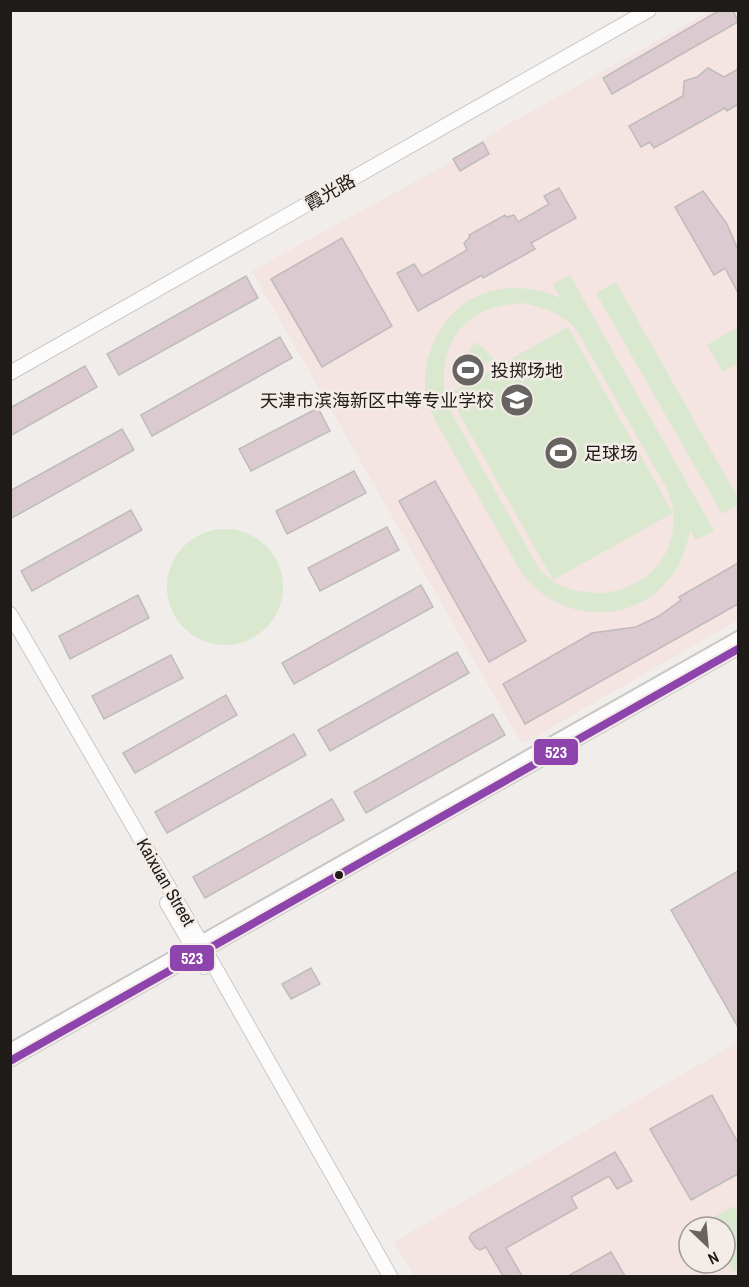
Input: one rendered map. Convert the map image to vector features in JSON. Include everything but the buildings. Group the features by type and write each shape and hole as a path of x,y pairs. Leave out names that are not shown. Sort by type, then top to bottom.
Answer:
{"street":[{"name":"霞光路","path":"10,362 631,10"},
{"name":"霞光路","path":"10,373 649,10"},
{"name":"Kaixuan Street","path":"10,614 199,948 380,1276"},
{"name":"Kaixuan Street","path":"10,627 390,1276"},
{"path":"10,1061 199,948 738,637"},
{"path":"10,1049 199,948 738,649"}],"shaded area":[{"name":"天津市滨海新区中等专业学校","path":"710,11 738,11 738,620 522,744 252,271 484,144 488,136"},
{"path":"738,1042 738,1276 414,1276 394,1242"}],"green space":[{"path":"570,275 714,531 696,540 690,531 681,561 671,577 655,593 636,605 616,611 595,612 574,609 554,601 536,589 521,572 437,424 426,394 425,375 429,355 443,326 455,311 470,300 504,289 523,288 542,291 561,298 553,284","holes":["522,303 558,315 576,329 668,491 673,513 672,533 666,552 655,568 640,581 622,589 601,593 573,590 545,575 537,565 452,414 444,384 444,369 452,341 460,329 485,311"]},
{"path":"616,282 738,498 738,505 722,514 596,293"},
{"name":"足球场","path":"568,327 673,513 553,580 448,394"},
{"path":"738,327 738,363 723,372 707,345"},
{"name":"投掷场地","path":"474,342 494,359 456,380"},
{"path":"225,529 247,533 266,546 279,565 283,587 279,609 266,628 247,641 225,645 203,641 184,628 171,609 167,587 171,565 184,546 203,533"},
{"path":"734,1206 738,1213 737,1270 737,1215 718,1215"}],"transit line":[{"name":"523","path":"10,1061 738,649"}],"place":[{"name":"投掷场地","path":"468,370"},
{"name":"天津市滨海新区中等专业学校","path":"517,400"},
{"name":"足球场","path":"561,453"}]}
